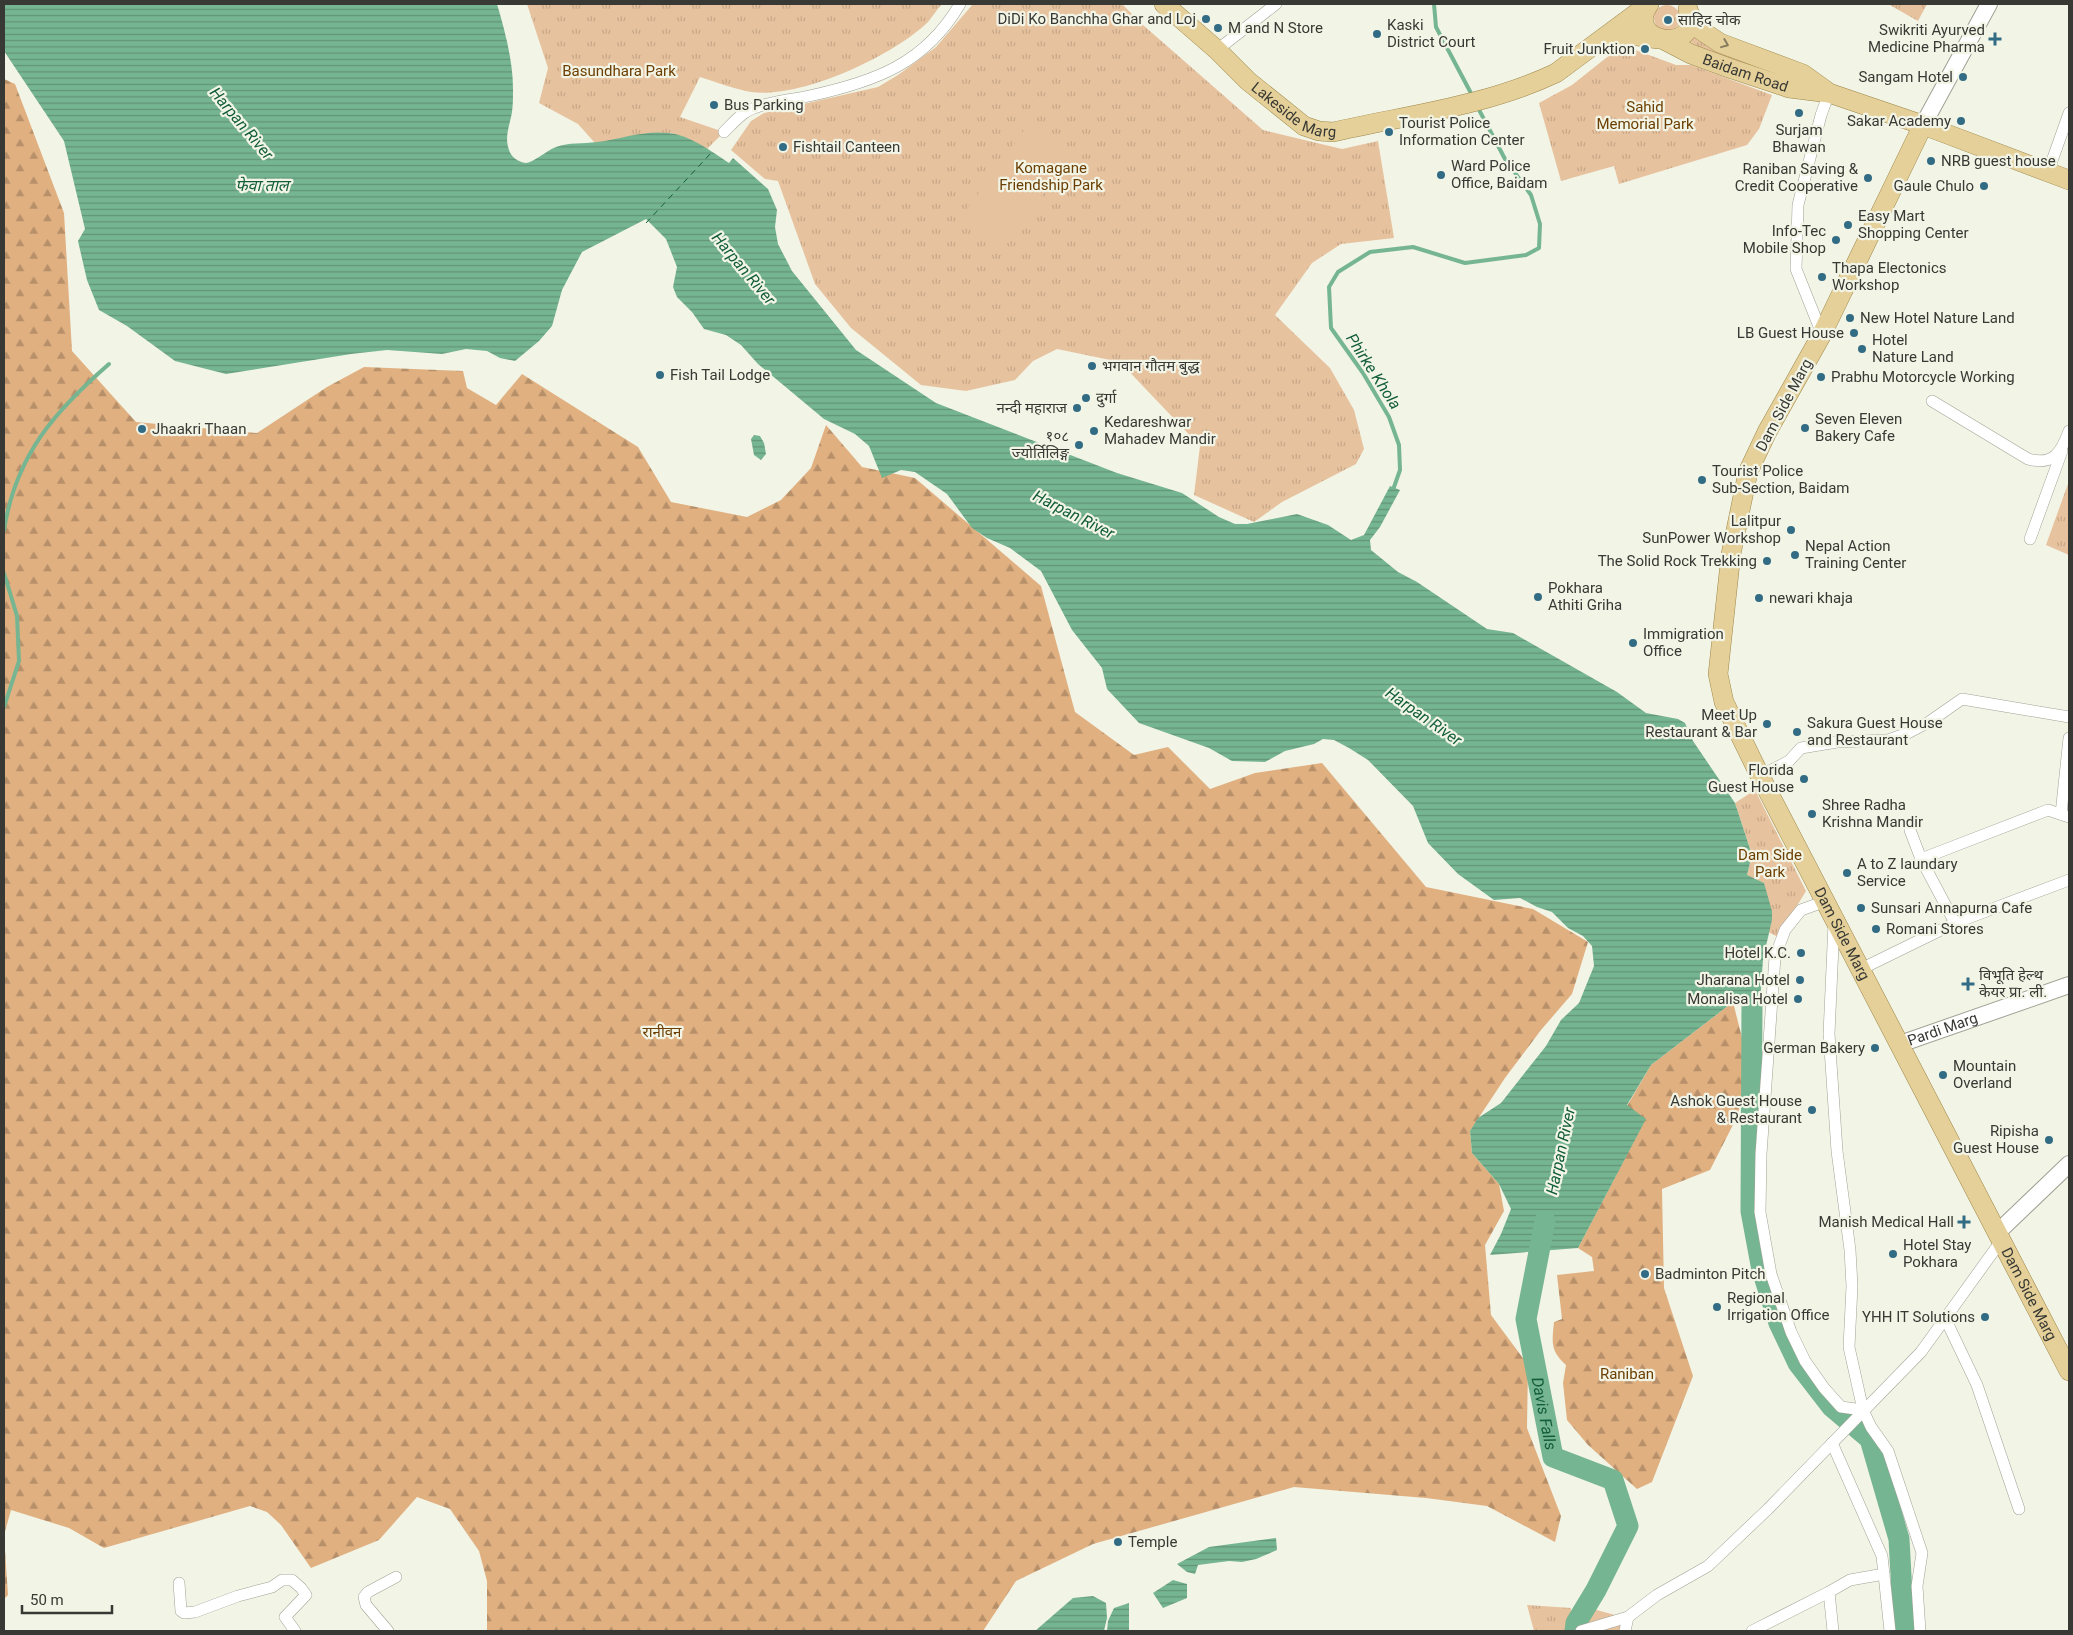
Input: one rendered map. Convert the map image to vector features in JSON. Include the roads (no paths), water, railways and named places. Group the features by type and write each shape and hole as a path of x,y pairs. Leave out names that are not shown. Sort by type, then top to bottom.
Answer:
{"main road":[{"name":"Lakeside Marg","path":"1164,4 1217,50 1248,81 1304,126 1318,131 1333,132 1453,107"},
{"name":"Baidam Road","path":"1649,4 1645,13 1645,24 1649,32 1661,40 1691,54 1789,88 1829,93 1923,125 2069,180"},
{"name":"Baidam Road","path":"1453,107 1490,98 1556,72 1649,4"},
{"path":"1923,125 1989,4"},
{"name":"Baidam Road","path":"1686,7 1699,29 1707,36 1720,43 1803,74 1829,93"},
{"name":"Baidam Road","path":"1592,46 1607,39 1631,35 1670,40 1682,35 1688,26 1686,7"},
{"name":"Dam Side Marg","path":"1923,125 1822,334 1767,432 1748,472 1731,554 1718,674 1724,702 1760,776 2069,1371"},
{"name":"Pardi Marg","path":"1900,1044 2069,985"},
{"path":"1999,1237 2069,1164"}],"street":[{"path":"724,132 744,113 759,106 837,90 871,80 900,66 923,50 948,25 960,4"},
{"path":"1217,50 1276,4"},
{"path":"1822,334 1796,269 1798,205 1821,115 1829,93"},
{"path":"2048,172 2069,113"},
{"path":"1932,401 2028,459 2040,462 2054,457 2064,445"},
{"path":"2030,539 2069,431"},
{"path":"1760,776 1789,761 1801,748 1837,742 1888,740 1908,733 1929,722 1962,698 2069,716"},
{"path":"1921,859 2048,810 2065,816 2069,738"},
{"path":"1910,830 1921,859 1955,923"},
{"path":"1861,969 1955,923 2069,880"},
{"path":"1826,901 1801,910 1785,930 1775,957 1761,1154 1760,1212 1770,1274 1791,1332 1805,1361 1824,1388 1841,1407 1860,1414 1888,1451 1922,1553 1917,1586 1920,1631"},
{"path":"1834,919 1829,1034 1837,1151 1850,1250 1852,1286 1850,1347 1860,1414"},
{"path":"1581,1631 1626,1618 1657,1595 1708,1566 1768,1509 1921,1352 1999,1237"},
{"path":"1945,1318 1977,1385 2019,1509"},
{"path":"1832,1443 1882,1556 1890,1631"},
{"path":"1752,1631 1850,1580 1884,1574"},
{"path":"388,1631 366,1605 364,1597 368,1592 396,1577"},
{"path":"179,1583 181,1611 184,1613 195,1612 238,1596 257,1592 282,1580 292,1580 301,1588 306,1596 285,1617 295,1631"},
{"path":"1829,1592 1833,1631"},
{"path":"1625,1631 1626,1618"}],"water":[{"name":"फेवा ताल","path":"4,4 497,4 506,35 512,68 513,104 507,140 510,153 515,159 526,163 561,145 597,142 659,132 676,134 692,140 729,163 733,158 768,189 777,210 775,227 778,244 792,271 856,350 936,403 1117,473 1182,493 1219,517 1235,524 1247,524 1297,514 1328,525 1351,540 1364,535 1390,486 1400,490 1380,527 1370,540 1371,550 1398,572 1417,582 1487,629 1513,633 1617,692 1646,713 1678,719 1685,723 1693,741 1735,803 1752,855 1747,875 1764,883 1772,911 1772,920 1763,959 1760,1004 1733,1002 1651,1065 1627,1105 1646,1119 1578,1248 1490,1255 1511,1209 1499,1184 1472,1153 1470,1131 1478,1118 1501,1103 1546,1046 1561,1020 1579,1003 1594,966 1592,946 1583,936 1568,928 1552,912 1520,898 1494,900 1458,874 1428,843 1413,806 1368,760 1334,740 1323,739 1314,744 1285,751 1265,762 1232,761 1209,748 1139,723 1107,689 1102,668 1072,630 1041,571 1010,548 987,538 972,528 947,494 915,472 901,470 882,478 869,446 855,434 824,419 758,364 741,345 726,335 704,329 692,312 677,297 673,287 677,267 666,239 646,219 582,252 562,290 552,326 539,341 515,361 500,358 487,351 466,349 442,354 387,350 226,374 175,361 127,326 99,310 87,280 78,241 85,229 64,141 4,51"},
{"path":"754,435 760,436 764,443 766,454 761,460 754,455 751,439"},
{"path":"1276,1538 1277,1550 1256,1559 1242,1562 1229,1561 1198,1565 1195,1574 1187,1572 1177,1564 1209,1547"},
{"path":"1173,1580 1187,1584 1187,1598 1163,1608 1153,1593"},
{"path":"1093,1596 1106,1603 1107,1618 1104,1631 1035,1631 1073,1598"},
{"path":"1129,1603 1129,1631 1107,1631 1108,1621 1114,1608"}],"waterway":[{"name":"Phirke Khola","path":"1434,4 1436,27 1473,97"},
{"name":"Phirke Khola","path":"1394,487 1400,470 1399,445 1389,417 1363,373 1331,328 1329,287 1338,272 1370,252 1413,247 1465,263 1526,255 1539,248 1540,224 1531,195 1505,159 1477,106"},
{"path":"4,530 18,479 40,437 71,400 109,364"},
{"path":"4,573 17,616 19,661 4,707"},
{"path":"1752,1003 1751,1211 1762,1270 1779,1323 1798,1363 1832,1407 1870,1439 1899,1539 1904,1631"},
{"name":"Davis Falls","path":"1545,1221 1526,1319 1553,1457 1613,1480 1628,1526 1596,1590 1576,1623 1575,1631"}],"place":[{"name":"DiDi Ko Banchha Ghar and Loj","path":"1206,19"},
{"name":"साहिद चोक","path":"1668,20"},
{"name":"M and N Store","path":"1218,28"},
{"name":"Kaski District Court","path":"1377,34"},
{"name":"Swikriti Ayurved Medicine Pharma","path":"1995,39"},
{"name":"Fruit Junktion","path":"1645,49"},
{"name":"Sangam Hotel","path":"1963,77"},
{"name":"Bus Parking","path":"714,105"},
{"name":"Surjam Bhawan","path":"1799,113"},
{"name":"Sakar Academy","path":"1961,121"},
{"name":"Tourist Police Information Center","path":"1389,132"},
{"name":"Fishtail Canteen","path":"783,147"},
{"name":"NRB guest house","path":"1931,161"},
{"name":"Ward Police Office, Baidam","path":"1441,175"},
{"name":"Raniban Saving & Credit Cooperative","path":"1868,178"},
{"name":"Gaule Chulo","path":"1984,186"},
{"name":"Easy Mart Shopping Center","path":"1848,225"},
{"name":"Info-Tec Mobile Shop","path":"1836,240"},
{"name":"Thapa Electonics Workshop","path":"1822,277"},
{"name":"New Hotel Nature Land","path":"1850,318"},
{"name":"LB Guest House","path":"1854,333"},
{"name":"Hotel Nature Land","path":"1862,349"},
{"name":"भगवान गौतम बुद्ध","path":"1092,366"},
{"name":"Fish Tail Lodge","path":"660,375"},
{"name":"Prabhu Motorcycle Working","path":"1821,377"},
{"name":"दुर्गा","path":"1086,398"},
{"name":"नन्दी महाराज","path":"1077,408"},
{"name":"Seven Eleven Bakery Cafe","path":"1805,428"},
{"name":"Jhaakri Thaan","path":"142,429"},
{"name":"Kedareshwar Mahadev Mandir","path":"1094,431"},
{"name":"१०८ ज्योर्तिलिङ्ग","path":"1079,445"},
{"name":"Tourist Police Sub-Section, Baidam","path":"1702,480"},
{"name":"Lalitpur SunPower Workshop","path":"1791,530"},
{"name":"Nepal Action Training Center","path":"1795,555"},
{"name":"The Solid Rock Trekking","path":"1767,561"},
{"name":"Pokhara Athiti Griha","path":"1538,597"},
{"name":"newari khaja","path":"1759,598"},
{"name":"Immigration Office","path":"1633,643"},
{"name":"Meet Up Restaurant & Bar","path":"1767,724"},
{"name":"Sakura Guest House and Restaurant","path":"1797,732"},
{"name":"Florida Guest House","path":"1804,779"},
{"name":"Shree Radha Krishna Mandir","path":"1812,814"},
{"name":"A to Z laundary Service","path":"1847,873"},
{"name":"Sunsari Annapurna Cafe","path":"1861,908"},
{"name":"Romani Stores","path":"1876,929"},
{"name":"Hotel K.C.","path":"1801,953"},
{"name":"Jharana Hotel","path":"1800,980"},
{"name":"विभूति हेल्थ केयर प्रा. ली.","path":"1968,984"},
{"name":"Monalisa Hotel","path":"1798,999"},
{"name":"German Bakery","path":"1875,1048"},
{"name":"Mountain Overland","path":"1943,1075"},
{"name":"Ashok Guest House & Restaurant","path":"1812,1110"},
{"name":"Ripisha Guest House","path":"2049,1140"},
{"name":"Manish Medical Hall","path":"1964,1222"},
{"name":"Hotel Stay Pokhara","path":"1893,1254"},
{"name":"Badminton Pitch","path":"1645,1274"},
{"name":"Regional Irrigation Office","path":"1717,1307"},
{"name":"YHH IT Solutions","path":"1985,1317"},
{"name":"Temple","path":"1118,1542"}],"park label":[{"name":"Basundhara Park","path":"619,71"},
{"name":"Sahid Memorial Park","path":"1645,116"},
{"name":"Komagane Friendship Park","path":"1051,176"},
{"name":"Dam Side Park","path":"1770,864"},
{"name":"रानीवन","path":"662,1032"},
{"name":"Raniban","path":"1627,1374"}],"water label":[{"name":"Harpan River","path":"242,123"},
{"name":"Harpan River","path":"744,268"},
{"name":"Harpan River","path":"1074,514"},
{"name":"Harpan River","path":"1424,716"},
{"name":"Harpan River","path":"1560,1151"}]}
